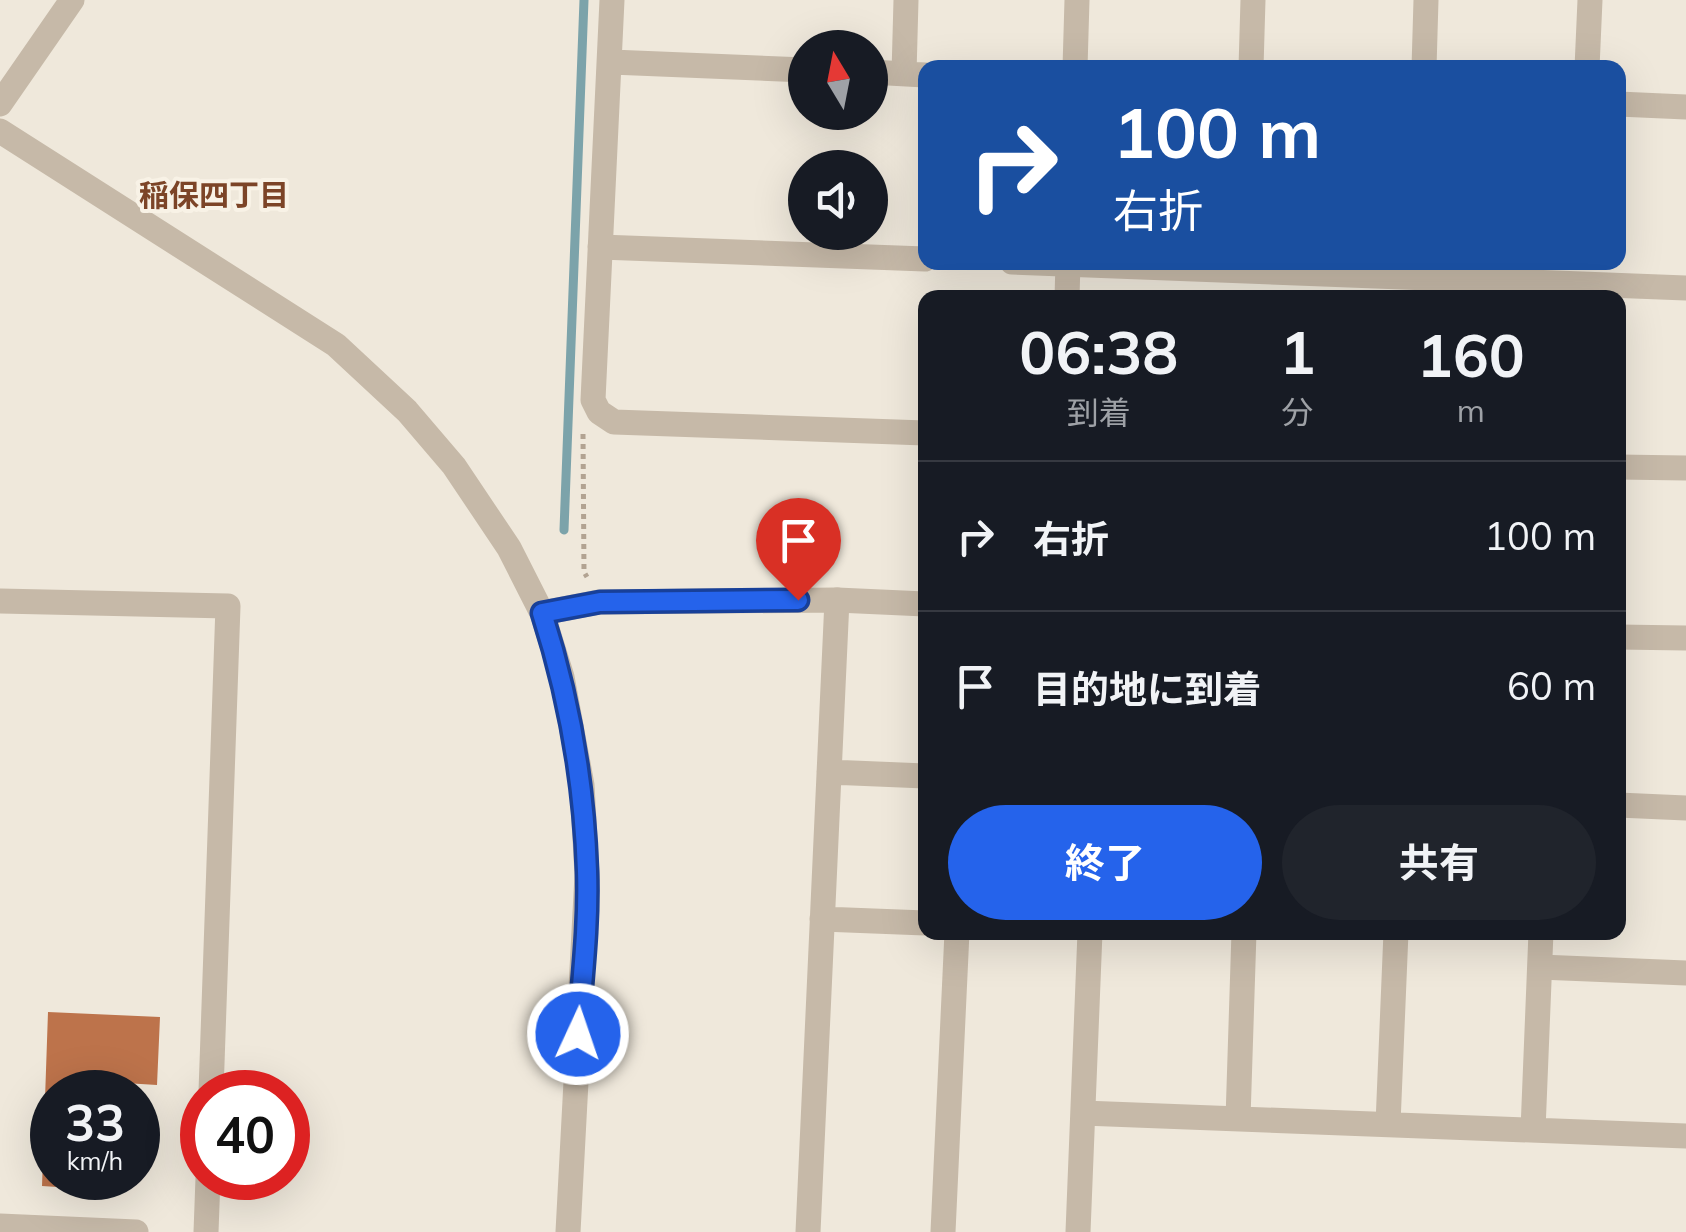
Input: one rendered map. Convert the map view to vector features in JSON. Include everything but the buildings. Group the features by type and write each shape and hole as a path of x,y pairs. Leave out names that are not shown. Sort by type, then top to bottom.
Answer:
{"street":[{"path":"0,104 72,0"},
{"path":"612,0 593,400 599,412 614,422 918,433"},
{"path":"888,73 914,74 906,0"},
{"path":"1075,60 1077,0"},
{"path":"1251,60 1253,0"},
{"path":"1424,60 1426,0"},
{"path":"1587,60 1590,0"},
{"path":"610,62 788,69"},
{"path":"1626,104 1686,108"},
{"path":"0,130 336,345 407,411 454,466 509,548 542,613 562,678 582,785 587,875 568,1232"},
{"path":"600,247 918,259"},
{"path":"1222,270 1686,288"},
{"path":"1626,466 1686,468"},
{"path":"542,613 600,602 838,600 918,604"},
{"path":"808,1232 838,600"},
{"path":"0,601 228,606 212,1070"},
{"path":"1626,637 1686,638"},
{"path":"830,772 918,776"},
{"path":"1626,805 1686,808"},
{"path":"822,919 918,923"},
{"path":"943,1232 957,940"},
{"path":"1078,1232 1090,940"},
{"path":"1238,1119 1244,940"},
{"path":"1388,1124 1396,940"},
{"path":"1532,1130 1541,940"},
{"path":"1540,967 1686,974"},
{"path":"1083,1112 1686,1136"},
{"path":"206,1232 207,1200"},
{"path":"0,1226 136,1232"}],"path":[{"path":"599,412 583,430 583,501 584,572 600,602"}],"waterway":[{"path":"564,530 584,0"}],"district":[{"name":"稲保四丁目","path":"214,195"}],"route":[{"path":"578,1034 587,875 582,785 562,678 542,613 600,602 798,600"}]}
